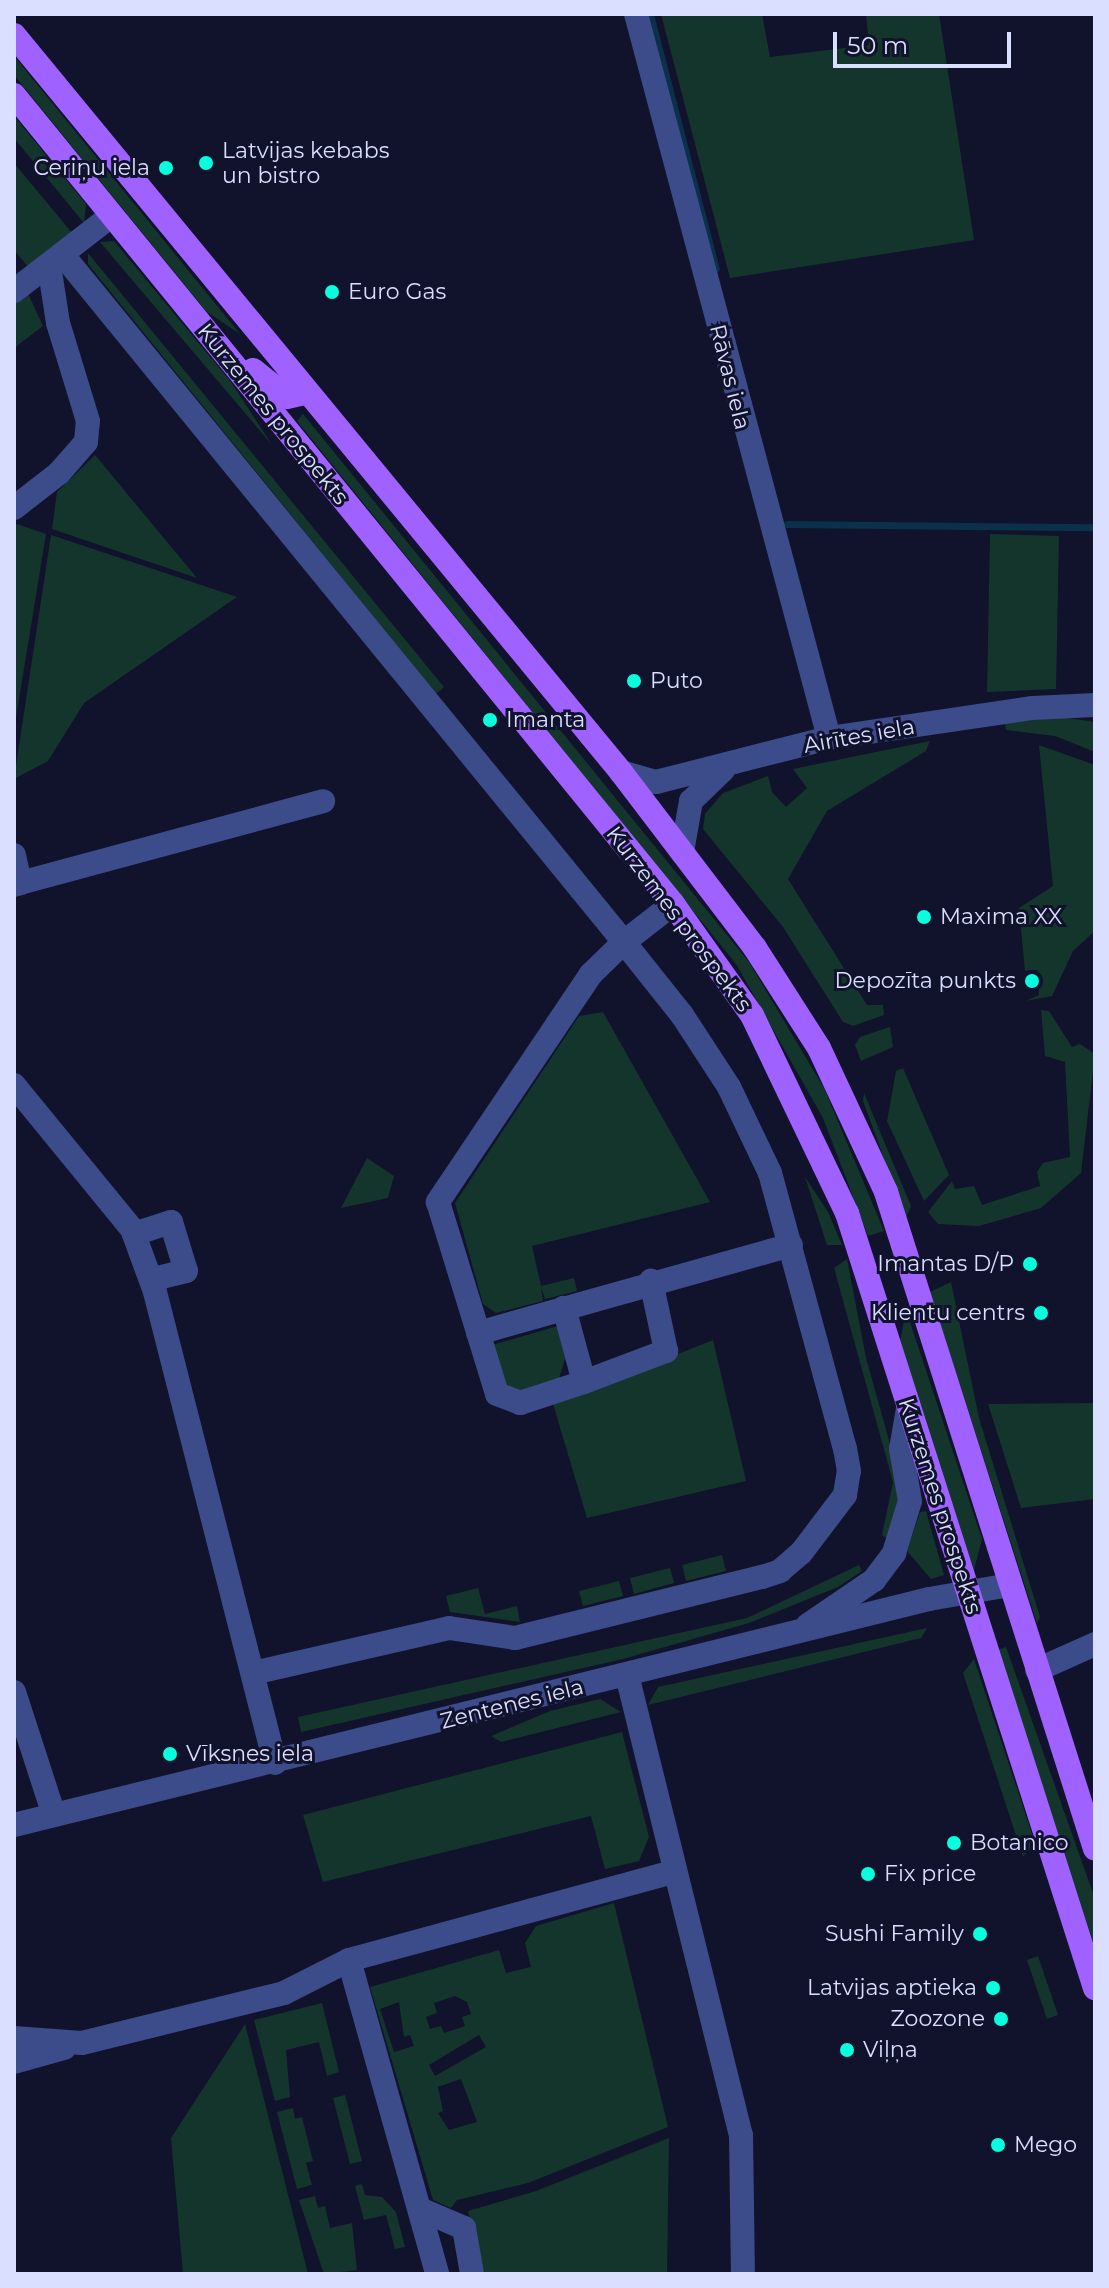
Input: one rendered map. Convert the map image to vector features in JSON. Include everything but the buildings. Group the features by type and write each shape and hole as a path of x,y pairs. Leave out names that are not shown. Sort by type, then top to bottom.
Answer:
{"main road":[{"name":"Kurzemes prospekts","path":"14,35 305,393 621,772 763,959 845,1096 886,1192 1095,1849"},
{"name":"Kurzemes prospekts","path":"14,95 673,904 752,1015 847,1213 1095,1988"},
{"path":"198,322 218,331 278,393 292,398 305,393"}],"street":[{"name":"Rāvas iela","path":"636,14 829,738"},
{"path":"14,291 111,216"},
{"path":"14,508 59,473 86,442 88,421 58,323 55,260"},
{"path":"55,260 682,1015 729,1087 770,1173 849,1471 845,1495 780,1571 515,1638 449,1628 253,1673"},
{"name":"Airītes iela","path":"682,852 691,801 729,764 829,738 1033,708 1095,705"},
{"path":"621,772 656,782 729,764"},
{"path":"14,855 17,884 323,801"},
{"path":"651,1281 666,1351 520,1403 497,1394 438,1202 591,974 624,942 673,904"},
{"path":"14,1085 134,1234 151,1280 275,1763"},
{"path":"134,1234 171,1222 186,1271 151,1280"},
{"path":"478,1333 651,1281 791,1245"},
{"path":"564,1308 584,1382"},
{"path":"793,1635 874,1580 894,1553 910,1501 901,1449 908,1409"},
{"name":"Zentenes iela","path":"14,1825 929,1599 968,1595 1010,1585"},
{"path":"1037,1670 1095,1644"},
{"path":"627,1675 741,2135 743,2274"},
{"path":"14,1692 54,1815"},
{"path":"14,2062 284,1993 349,1960 674,1872"},
{"path":"349,1960 422,2210 437,2274"},
{"path":"14,2038 82,2043"},
{"path":"422,2210 464,2228 472,2274"}],"green space":[{"path":"661,14 762,14 770,57 869,45 866,14 939,14 974,240 730,278"},
{"path":"14,56 240,334 207,312 14,75"},
{"path":"14,116 86,204 84,223 14,138"},
{"path":"14,163 73,234 29,268 14,250"},
{"path":"114,241 231,382 272,445 100,242"},
{"path":"88,253 444,687 436,694 88,264"},
{"path":"26,289 43,326 14,348 14,297"},
{"path":"303,414 749,962 824,1088 884,1231 868,1236 823,1118 736,964 297,421"},
{"path":"95,455 197,578 52,529 57,492"},
{"path":"17,524 46,534 14,730 14,527"},
{"path":"990,534 1059,536 1056,689 987,692"},
{"path":"51,535 237,597 84,703 48,761 14,779"},
{"path":"1060,717 1095,722 1095,752 1055,736 1006,730 1005,723"},
{"path":"930,741 926,751 827,811 788,879 867,1005 883,1005 884,1015 853,1026 843,1022 783,927 703,829 705,814 723,793 768,776 772,792 786,807 807,788 793,769"},
{"path":"1039,745 1095,765 1095,931 1073,951 1052,996 1026,1001 1039,995 1037,970 1025,971 1019,908 1053,886"},
{"path":"1041,1010 1049,1011 1072,1047 1080,1044 1095,1054 1081,1173 1041,1208 979,1226 938,1224 928,1212 952,1181 955,1189 974,1186 982,1205 1040,1186 1037,1172 1043,1163 1070,1157 1065,1062 1045,1056"},
{"path":"603,1012 710,1202 532,1246 541,1286 574,1278 577,1291 545,1299 541,1287 543,1301 496,1313 483,1304 455,1203 579,1016"},
{"path":"890,1027 893,1047 861,1061 855,1045 860,1037"},
{"path":"903,1068 949,1175 924,1201 887,1121 896,1071"},
{"path":"864,1093 911,1206 906,1218 863,1101"},
{"path":"367,1158 394,1176 388,1198 341,1208"},
{"path":"805,1177 828,1212 842,1245 827,1245"},
{"path":"847,1259 866,1358 902,1487 889,1540 882,1535 893,1482 834,1268"},
{"path":"951,1282 979,1418 1040,1617 1037,1623 930,1292"},
{"path":"906,1310 982,1539 974,1570 900,1342"},
{"path":"558,1326 565,1359 557,1385 525,1394 502,1383 492,1345"},
{"path":"713,1340 746,1481 587,1518 553,1404"},
{"path":"1095,1403 1095,1499 1021,1508 988,1404"},
{"path":"926,1511 944,1575 931,1579 907,1551 920,1512"},
{"path":"722,1555 726,1571 686,1581 682,1565"},
{"path":"859,1565 862,1571 838,1587 749,1623 623,1659 301,1732 298,1717 747,1618"},
{"path":"670,1568 674,1583 634,1594 630,1578"},
{"path":"619,1581 623,1596 583,1606 579,1591"},
{"path":"478,1588 485,1614 517,1606 520,1622 450,1612 446,1596"},
{"path":"927,1628 921,1638 648,1705 658,1687"},
{"path":"1006,1647 1095,1899 1095,1947 997,1650"},
{"path":"974,1659 1035,1843 1023,1857 963,1673"},
{"path":"600,1699 621,1712 501,1742 491,1736 550,1711"},
{"path":"622,1732 649,1837 639,1861 605,1869 591,1816 323,1882 303,1815"},
{"path":"614,1903 668,2127 528,2183 457,2200 451,2208 433,2200 370,1987 499,1950 506,1973 531,1967 525,1943 536,1926","holes":["455,1996 467,2002 471,2014 462,2017 465,2026 444,2033 441,2026 430,2029 426,2017 437,2013 434,2003","399,2002 404,2037 410,2035 414,2046 394,2052 380,2009","479,2035 486,2047 435,2076 429,2065","461,2079 477,2122 449,2130 438,2113 443,2111 438,2087"]},
{"path":"1038,1956 1058,2015 1047,2019 1027,1960"},
{"path":"322,2003 339,2072 327,2076 319,2042 286,2050 290,2097 275,2101 254,2020"},
{"path":"245,2024 308,2274 183,2274 171,2138"},
{"path":"345,2095 362,2161 350,2164 333,2098"},
{"path":"293,2108 295,2119 302,2117 313,2161 306,2163 312,2185 297,2189 277,2112"},
{"path":"669,2138 667,2274 484,2274 468,2211 536,2191"},
{"path":"362,2184 365,2195 382,2197 396,2212 405,2247 395,2249 386,2215 364,2220 355,2186"},
{"path":"315,2196 318,2208 325,2206 330,2228 352,2223 357,2270 324,2274 299,2200"}],"waterway":[{"path":"650,14 716,269"},
{"path":"787,524 1095,527"}],"place":[{"name":"Latvijas kebabs un bistro","path":"206,163"},
{"name":"Ceriņu iela","path":"166,168"},
{"name":"Euro Gas","path":"332,292"},
{"name":"Puto","path":"634,681"},
{"name":"Imanta","path":"490,720"},
{"name":"Maxima XX","path":"924,917"},
{"name":"Depozīta punkts","path":"1032,981"},
{"name":"Imantas D/P","path":"1030,1264"},
{"name":"Klientu centrs","path":"1041,1313"},
{"name":"Vīksnes iela","path":"170,1754"},
{"name":"Botanico","path":"954,1843"},
{"name":"Fix price","path":"868,1874"},
{"name":"Sushi Family","path":"980,1934"},
{"name":"Latvijas aptieka","path":"993,1988"},
{"name":"Zoozone","path":"1001,2019"},
{"name":"Viļņa","path":"847,2050"},
{"name":"Mego","path":"998,2145"}]}
